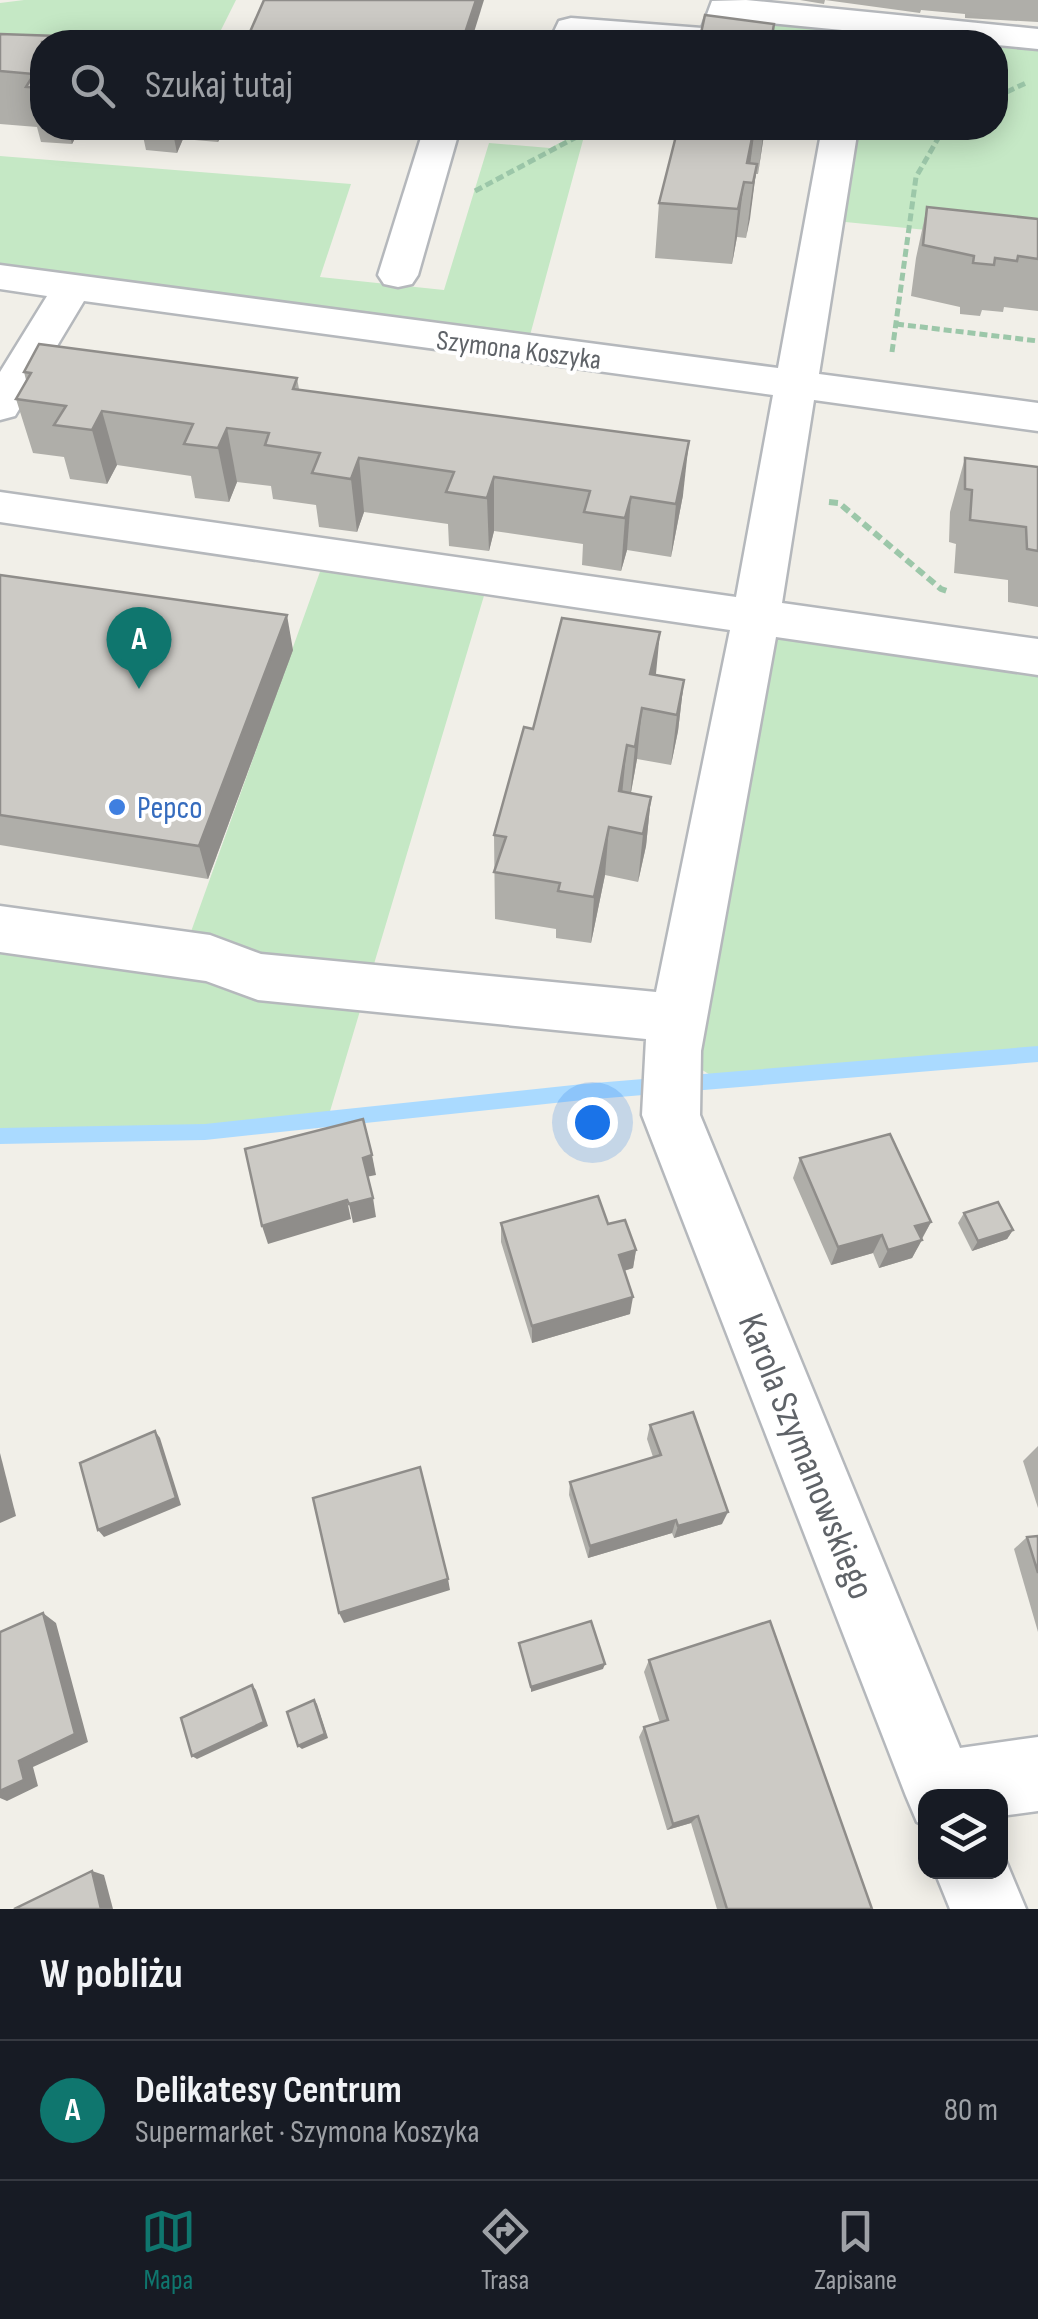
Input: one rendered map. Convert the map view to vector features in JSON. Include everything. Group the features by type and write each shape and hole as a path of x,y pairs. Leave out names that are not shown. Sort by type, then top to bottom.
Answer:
{"street":[{"path":"729,30 724,8 947,30"},
{"path":"570,30 596,30"},
{"path":"1008,36 1038,39"},
{"path":"398,274 438,140"},
{"path":"0,929 210,958 258,977 675,1034 756,618 838,140"},
{"name":"Szymona Koszyka","path":"0,277 801,369 1038,417"},
{"path":"0,406 72,288"},
{"path":"0,508 1038,657"},
{"name":"Karola Szymanowskiego","path":"675,1034 671,1115 941,1789"},
{"path":"958,1789 1038,1774"},
{"path":"977,1879 988,1909"}],"path":[{"path":"1008,92 1038,78"},
{"path":"474,192 571,140"},
{"path":"801,369 891,363 916,177 937,140"},
{"path":"896,324 1038,341"},
{"path":"778,494 840,503 941,589 957,594"}],"green space":[{"path":"236,0 221,30 30,30 30,49 0,67 0,3"},
{"path":"724,8 947,30 740,30"},
{"path":"1008,36 1038,39 1038,241 825,220 838,140 1008,140"},
{"path":"565,140 583,140 526,350 0,277 0,156 351,184 320,277 444,290 489,143 550,148"},
{"path":"326,555 489,579 328,1118 205,1132 0,1136 0,929 183,954"},
{"path":"756,617 1038,657 1038,1054 723,1083 672,1051"}],"building":[{"path":"264,0 476,0 466,30 251,30"},
{"path":"705,15 774,24 773,30 702,30"},
{"path":"0,34 30,35 30,74 0,71"},
{"path":"675,140 752,140 747,163 757,164 753,183 744,182 738,209 659,203"},
{"path":"927,207 1038,219 1038,259 1018,256 1017,261 995,258 994,265 973,263 974,256 923,245"},
{"path":"39,344 297,378 293,389 689,441 676,504 631,497 625,518 584,512 590,491 494,477 487,498 446,492 454,472 359,458 351,479 312,473 320,453 265,445 269,433 227,428 218,448 184,444 193,424 102,411 92,430 54,425 66,406 16,399 31,373 24,372"},
{"path":"965,458 1038,467 1038,551 1027,549 1026,527 970,520 972,490 965,489"},
{"path":"0,575 287,615 199,846 0,815"},
{"path":"562,618 660,632 650,674 684,680 677,715 642,708 635,747 627,745 619,791 651,797 643,834 609,827 594,897 558,891 560,883 494,872 506,837 494,835 524,727 533,729"},
{"path":"363,1119 372,1155 363,1158 373,1198 349,1204 347,1200 262,1226 245,1149"},
{"path":"890,1134 931,1222 915,1226 922,1240 888,1250 882,1235 838,1247 800,1158"},
{"path":"598,1196 608,1224 625,1220 636,1250 619,1255 633,1297 532,1326 501,1223"},
{"path":"998,1202 1013,1230 978,1241 964,1213"},
{"path":"693,1412 728,1512 678,1526 676,1520 590,1546 570,1482 661,1455 650,1425"},
{"path":"155,1431 176,1498 98,1530 80,1463"},
{"path":"420,1467 448,1579 339,1613 313,1498"},
{"path":"1038,1536 1038,1573 1027,1537"},
{"path":"43,1613 75,1734 19,1761 24,1780 0,1791 0,1632"},
{"path":"591,1621 605,1664 531,1687 519,1643"},
{"path":"770,1621 872,1909 727,1909 698,1816 673,1824 644,1727 668,1720 649,1660"},
{"path":"252,1685 264,1722 192,1756 181,1718"},
{"path":"314,1700 325,1734 298,1746 287,1712"},
{"path":"92,1871 101,1909 14,1909"}],"waterway":[{"path":"0,1136 205,1132 583,1092 1038,1054"}],"place":[{"name":"Delikatesy Centrum","path":"139,689"},
{"name":"Pepco","path":"117,807"}]}
